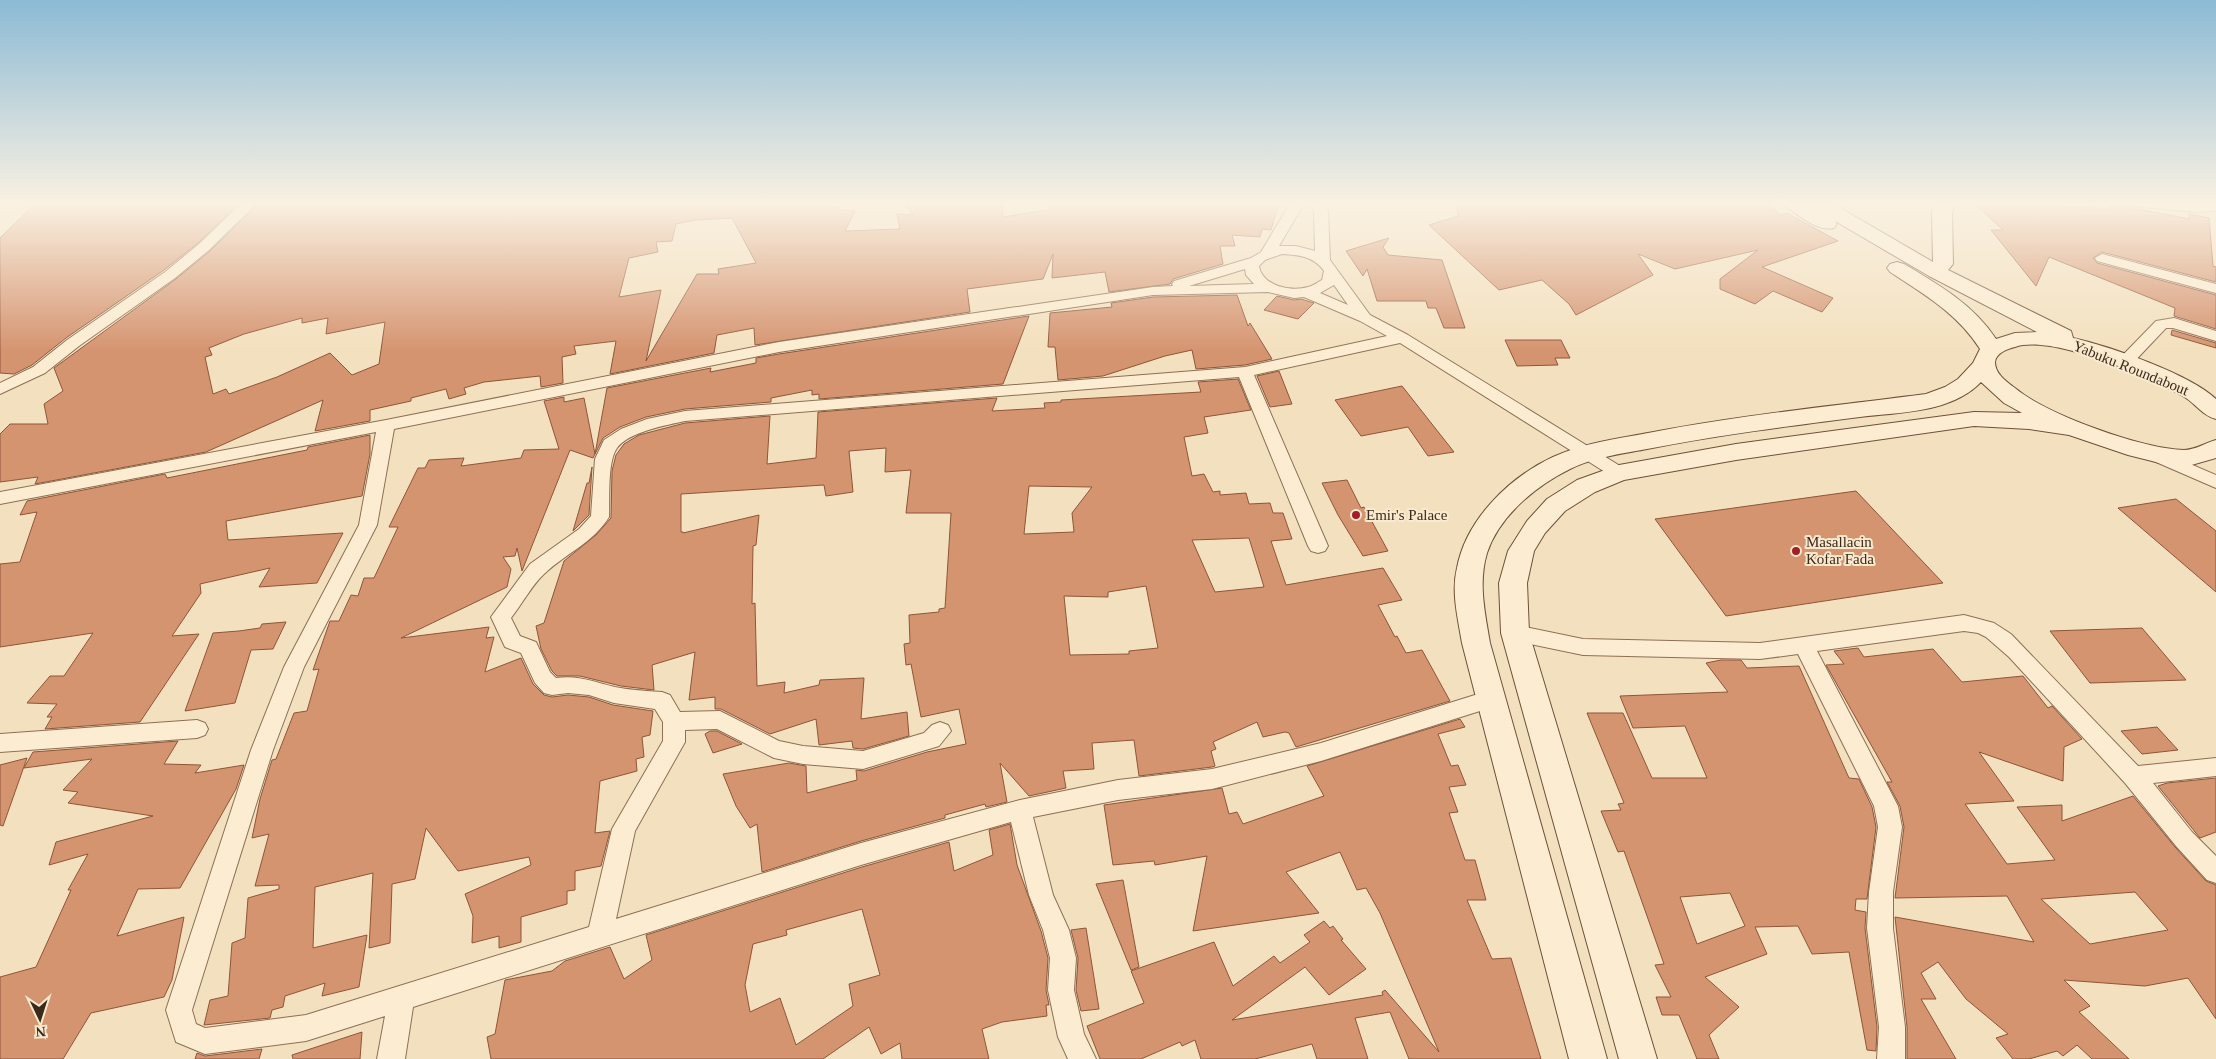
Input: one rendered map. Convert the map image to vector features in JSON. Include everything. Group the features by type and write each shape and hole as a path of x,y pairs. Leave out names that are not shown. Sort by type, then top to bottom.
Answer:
{"main road":[{"path":"1870,251 1961,312 1983,333 1991,381 2009,398 2077,430 2149,453 2188,457 2206,454 2216,448"},
{"path":"1901,251 1936,272 2102,354"},
{"path":"1936,272 1943,264 1942,251"},
{"name":"Yabuku Roundabout","path":"1988,357 2005,342 2042,338 2102,354 2210,402"},
{"path":"1588,1059 1476,643 1468,598 1470,567 1482,536 1502,508 1532,481 1561,463 1586,453 1715,428 1928,401 1959,391 1971,381 1988,357"},
{"path":"1638,1059 1515,633 1513,583 1521,552 1536,527 1556,505 1586,486 1619,473 1736,452 1974,419 2028,421 2077,430"}],"street":[{"path":"0,389 39,370 170,275 199,251"},
{"path":"1153,291 1252,262 1259,256 1276,251"},
{"path":"1302,251 1327,265 1365,318"},
{"path":"1252,262 1250,269 1252,276 1268,288 1280,292 1306,292 1324,286 1329,282 1325,251"},
{"path":"2102,258 2216,288"},
{"path":"0,498 386,425 780,347 1153,291 1268,288"},
{"path":"1306,292 1365,318 1402,338 1619,473"},
{"path":"2124,363 2161,324 2174,323 2216,336"},
{"path":"600,935 624,829 674,742 674,721 662,701 614,695 589,687 568,685 552,687 542,677 529,648 512,641 500,617 537,570 586,534 600,517 604,459 610,444 627,433 653,423 685,416 1245,372 1402,338"},
{"path":"1245,372 1318,546"},
{"path":"386,425 368,525 291,676 262,750 179,1010 185,1033 205,1041 306,1028 861,854 1020,810 1118,790 1212,779 1321,752 1491,699"},
{"path":"2149,453 2216,482"},
{"path":"1515,633 1582,647 1760,651 1964,623 1981,624 1995,632 2016,651 2133,776 2184,839 2216,872"},
{"path":"1804,645 1886,806 1890,827 1881,892 1880,928 1892,1026 1891,1059"},
{"path":"674,721 720,720 774,749 803,755 863,760 931,740 940,731"},
{"path":"0,743 197,728"},
{"path":"2133,776 2216,767"},
{"path":"1020,810 1040,895 1056,930 1063,958 1061,990 1071,1037 1082,1059"},
{"path":"391,1059 401,999"}],"building":[{"path":"0,251 187,251 164,270 66,338 32,365 14,374 0,373"},
{"path":"209,251 658,251 629,258 619,297 661,290 646,361 697,274 719,274 718,269 756,263 750,251 1221,251 1223,264 1173,279 1170,284 1109,292 1105,272 1052,278 1053,254 1043,279 967,289 970,312 755,345 754,328 717,335 714,353 610,374 616,341 574,346 576,354 562,357 563,383 541,387 540,376 484,382 464,388 466,394 449,399 446,389 411,398 411,401 370,410 370,421 315,431 323,400 206,452 35,484 38,477 0,482 0,434 10,424 48,424 44,404 63,391 54,368 176,279","holes":["302,318 302,323 328,318 326,334 385,322 379,364 352,375 330,353 277,377 229,394 226,389 213,394 205,357 212,355 209,348 244,334"]},
{"path":"1346,251 1386,251 1388,255 1442,260 1465,328 1444,328 1436,308 1428,308 1426,301 1377,301 1367,269 1363,276"},
{"path":"1457,251 1752,251 1675,269 1638,254 1653,275 1576,315 1569,304 1542,280 1499,290"},
{"path":"1756,251 1808,251 1762,267 1833,298 1822,312 1773,291 1755,304 1720,289 1720,279"},
{"path":"2008,251 2212,251 2213,266 2216,267 2216,282 2102,252 2093,258 2097,263 2216,295 2216,329 2174,316 2175,308 2049,257 2036,286"},
{"path":"1237,295 1248,326 1250,323 1272,359 1245,365 1196,369 1192,350 1165,356 1103,376 1058,380 1055,347 1048,347 1050,313 1112,307 1111,303 1153,297"},
{"path":"1277,296 1294,300 1301,299 1314,303 1298,319 1264,310"},
{"path":"1029,316 1003,384 819,399 819,394 812,395 812,390 771,398 771,402 685,409 646,417 620,427 603,438 595,454 607,388 711,368 710,372 756,363 756,358 779,354"},
{"path":"2172,330 2216,343 2216,348 2171,335"},
{"path":"1505,340 1561,340 1570,358 1555,358 1558,365 1517,366"},
{"path":"1279,371 1292,404 1270,407 1257,376"},
{"path":"1238,379 1251,410 1204,417 1208,433 1184,437 1192,476 1204,474 1213,492 1220,491 1220,495 1246,493 1249,504 1270,503 1273,513 1283,513 1292,539 1271,541 1286,585 1383,568 1402,600 1378,605 1406,653 1422,650 1450,701 1296,747 1289,733 1285,732 1263,737 1257,722 1213,742 1216,749 1211,751 1215,766 1139,776 1134,740 1092,743 1094,769 1063,771 1066,788 1029,796 1000,763 1007,802 986,807 985,804 945,815 945,818 861,841 762,872 757,824 750,828 736,806 723,774 789,763 806,766 807,793 857,780 856,770 864,771 927,752 966,744 959,709 921,717 911,664 906,665 904,644 910,643 909,615 939,612 939,609 945,608 951,513 906,513 911,470 885,472 886,448 849,451 853,492 826,496 824,485 681,494 681,532 759,515 756,545 753,546 752,604 755,603 757,686 785,682 784,693 819,685 820,680 864,678 861,719 907,712 909,736 863,749 853,748 852,741 819,745 816,719 770,734 721,709 715,709 715,697 689,700 695,652 652,665 654,690 621,686 580,676 557,676 552,671 541,649 536,626 544,623 564,561 596,535 611,518 612,471 616,455 624,444 639,435 685,423 770,416 767,464 816,458 818,412 997,398 992,411 1045,408 1044,403 1061,402 1061,400 1201,392 1198,382","holes":["1029,486 1092,487 1072,513 1074,532 1024,534","1249,538 1264,587 1215,592 1192,540","1146,586 1158,648 1129,651 1129,654 1070,655 1064,596 1108,597 1108,592"]},
{"path":"1402,386 1454,452 1428,456 1408,427 1361,436 1335,400"},
{"path":"564,397 564,402 584,398 595,454 593,458 570,450 522,571 517,548 515,556 503,557 511,569 507,587 401,638 489,627 486,638 494,637 485,672 521,658 533,684 544,695 552,697 568,695 589,697 613,705 653,711 650,735 642,737 644,757 636,759 637,771 600,781 595,833 610,831 601,866 575,871 575,890 567,891 567,904 521,917 521,942 499,948 499,936 472,943 473,916 465,894 531,865 529,857 458,871 426,828 415,879 392,884 390,943 369,948 373,873 315,887 313,948 367,935 359,987 322,996 325,983 285,996 283,1007 272,1010 270,1018 204,1025 210,1000 228,996 232,943 245,938 248,898 279,889 279,885 255,886 269,834 252,838 260,799 272,760 276,759 294,713 307,711 319,669 313,670 330,621 339,621 351,595 358,596 364,578 374,578 398,527 389,527 418,468 425,468 429,460 464,458 461,466 521,458 524,450 559,449 544,401"},
{"path":"370,435 370,454 362,496 226,521 228,540 343,533 317,583 259,587 270,568 200,584 201,593 172,636 199,634 140,722 45,729 52,717 47,717 57,704 27,703 50,676 64,676 93,633 0,647 0,564 20,562 37,512 20,515 27,501 165,474 167,478 307,450 308,447"},
{"path":"592,467 589,515 573,531 587,483 589,483"},
{"path":"1347,480 1361,508 1364,507 1388,551 1363,556 1338,515 1322,483"},
{"name":"Masallacin Kofar Fada","path":"1856,491 1943,583 1726,616 1655,519"},
{"path":"2176,499 2216,531 2216,592 2118,508"},
{"path":"286,622 273,649 251,650 235,703 185,711 213,633 260,628 262,624"},
{"path":"2142,628 2186,680 2090,683 2050,631"},
{"path":"1858,648 1864,657 1933,649 1962,682 2023,676 2048,708 2052,706 2082,739 2064,747 2063,781 1979,752 2014,801 1965,804 2007,864 2055,860 2017,807 2062,805 2062,821 2133,796 2206,881 2216,885 2216,1019 2188,978 2145,986 2064,980 2090,1006 2079,1012 2129,1059 2092,1059 2077,1045 2063,1056 2057,1051 2029,1059 2013,1059 1996,1038 2008,1034 1966,999 1938,962 1921,973 1936,999 1921,999 1956,1059 1907,1059 1907,1027 1895,917 2034,942 2007,896 1895,898 1904,827 1900,806 1887,782 1892,782 1826,665 1844,664 1834,651","holes":["2135,892 2168,930 2090,944 2041,899"]},
{"path":"1721,660 1741,660 1747,668 1799,666 1849,778 1859,779 1872,807 1876,827 1867,899 1856,899 1855,910 1866,912 1865,928 1877,1027 1876,1051 1867,1050 1849,952 1812,954 1798,926 1755,927 1767,954 1705,977 1739,1007 1709,1035 1719,1059 1697,1059 1679,1015 1662,1015 1656,997 1671,997 1655,965 1664,964 1624,851 1618,852 1601,811 1621,810 1618,804 1624,803 1587,713 1623,713 1652,778 1707,778 1685,726 1633,728 1620,696 1728,692 1706,663","holes":["1730,893 1745,926 1697,944 1680,897"]},
{"path":"1460,719 1465,727 1438,734 1451,766 1458,765 1466,785 1449,787 1458,812 1449,813 1465,860 1475,860 1486,900 1467,900 1492,959 1511,958 1541,1059 1409,1059 1390,1012 1355,1018 1368,1059 1317,1059 1312,1044 1255,1059 1201,1059 1195,1040 1182,1046 1180,1042 1141,1059 1100,1059 1087,1026 1144,1003 1131,971 1214,942 1233,986 1274,956 1280,963 1310,942 1304,935 1324,921 1330,928 1333,926 1343,939 1341,940 1366,969 1329,995 1305,967 1232,1020 1383,995 1382,992 1385,990 1439,1052 1380,913 1366,888 1357,890 1340,852 1286,872 1319,913 1193,931 1207,856 1155,865 1154,861 1113,865 1104,805 1222,788 1229,814 1237,812 1243,824 1324,796 1307,766"},
{"path":"2157,727 2178,750 2142,754 2121,731"},
{"path":"710,731 717,731 742,744 713,753 705,734"},
{"path":"178,741 164,764 201,765 195,773 244,765 236,789 180,888 138,889 117,936 184,917 172,980 164,997 91,1013 63,1059 0,1059 0,977 36,967 71,890 68,890 88,854 49,865 56,842 153,816 68,803 78,792 63,790 92,759 24,768 33,752"},
{"path":"27,758 3,826 0,825 0,765"},
{"path":"2216,778 2216,832 2200,838 2158,786 2167,783"},
{"path":"1010,824 1017,865 1041,931 1048,958 1046,990 1049,1005 1046,1005 1047,1016 1002,1022 982,1029 989,1059 902,1059 900,1043 881,1054 869,1027 823,1059 491,1059 487,1037 495,1034 505,980 552,971 565,961 610,947 624,979 652,960 646,935 862,867 949,842 954,871 993,855 989,830","holes":["862,909 880,975 849,984 853,1006 796,1045 780,998 750,1012 745,985 753,944 787,935 786,930"]},
{"path":"1123,880 1139,967 1131,970 1096,884"},
{"path":"1086,928 1099,1009 1081,1011 1076,990 1078,958 1071,930"},
{"path":"362,1032 360,1059 293,1059 292,1055"},
{"path":"262,1049 259,1059 195,1059 197,1053 205,1056"}],"place":[{"name":"Emir's Palace","path":"1356,515"},
{"name":"Masallacin Kofar Fada","path":"1796,551"}]}
